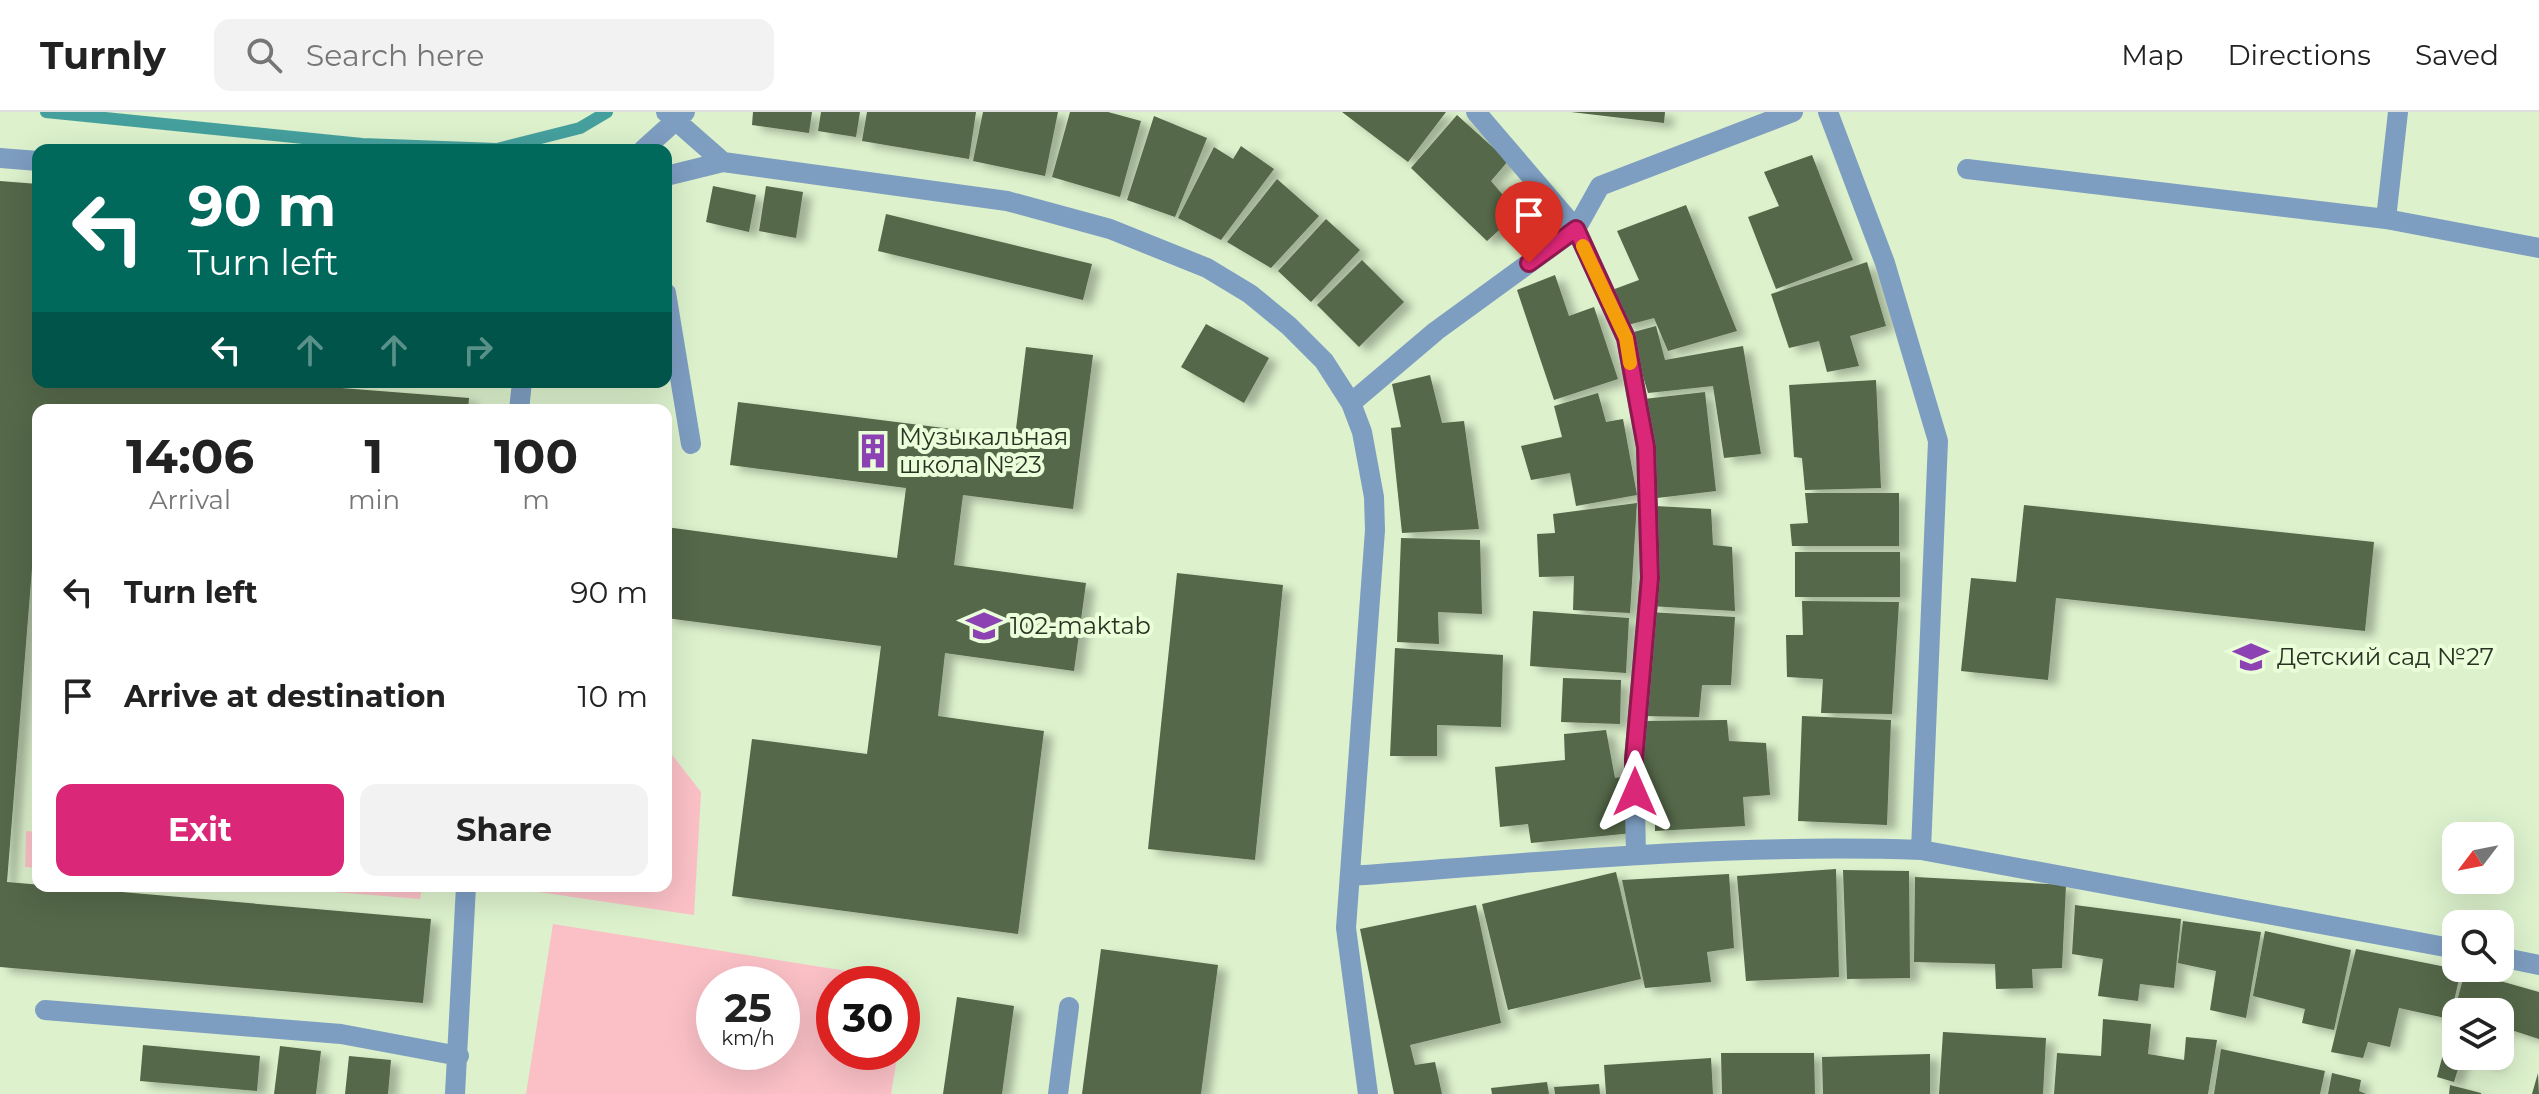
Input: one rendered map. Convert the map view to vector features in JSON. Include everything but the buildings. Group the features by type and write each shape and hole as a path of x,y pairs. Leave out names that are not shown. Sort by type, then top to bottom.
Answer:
{"street":[{"path":"1476,112 1576,229 1626,338 1646,447 1650,578 1634,760 1636,855"},
{"path":"1351,403 1436,331 1576,229 1600,186 1793,112"},
{"path":"1828,112 1885,263 1938,441 1921,850"},
{"path":"2386,219 2398,112"},
{"path":"649,144 676,115 723,162"},
{"path":"0,158 32,161"},
{"path":"672,175 723,162 1007,201 1158,246 1207,268 1279,318 1324,361 1351,403 1362,432 1374,497 1375,530 1346,928 1368,1094"},
{"path":"1967,169 2386,219 2539,248"},
{"path":"672,329 691,444"},
{"path":"1352,876 1636,855 1834,846 1921,850 2442,946"},
{"path":"455,1094 466,892"},
{"path":"2514,960 2539,965"},
{"path":"1058,1094 1069,1007"},
{"path":"45,1010 341,1034 459,1056"}],"shaded area":[{"path":"672,755 701,792 694,915 539,892 672,892"},
{"path":"26,831 32,832 32,868 25,867"},
{"path":"334,892 421,892 420,899"},
{"path":"553,924 816,966 816,1070 895,1070 891,1094 526,1094"}],"waterway":[{"path":"46,112 362,144"},
{"path":"517,144 580,128 607,112"}],"slow traffic":[{"path":"1583,246 1626,338 1630,363"}],"place":[{"name":"Музыкальная школа №23","path":"873,451"},
{"name":"102-maktab","path":"984,626"},
{"name":"Детский сад №27","path":"2251,657"}],"route":[{"path":"1529,263 1576,229 1626,338 1646,447 1650,578 1634,760 1635,792"}]}
